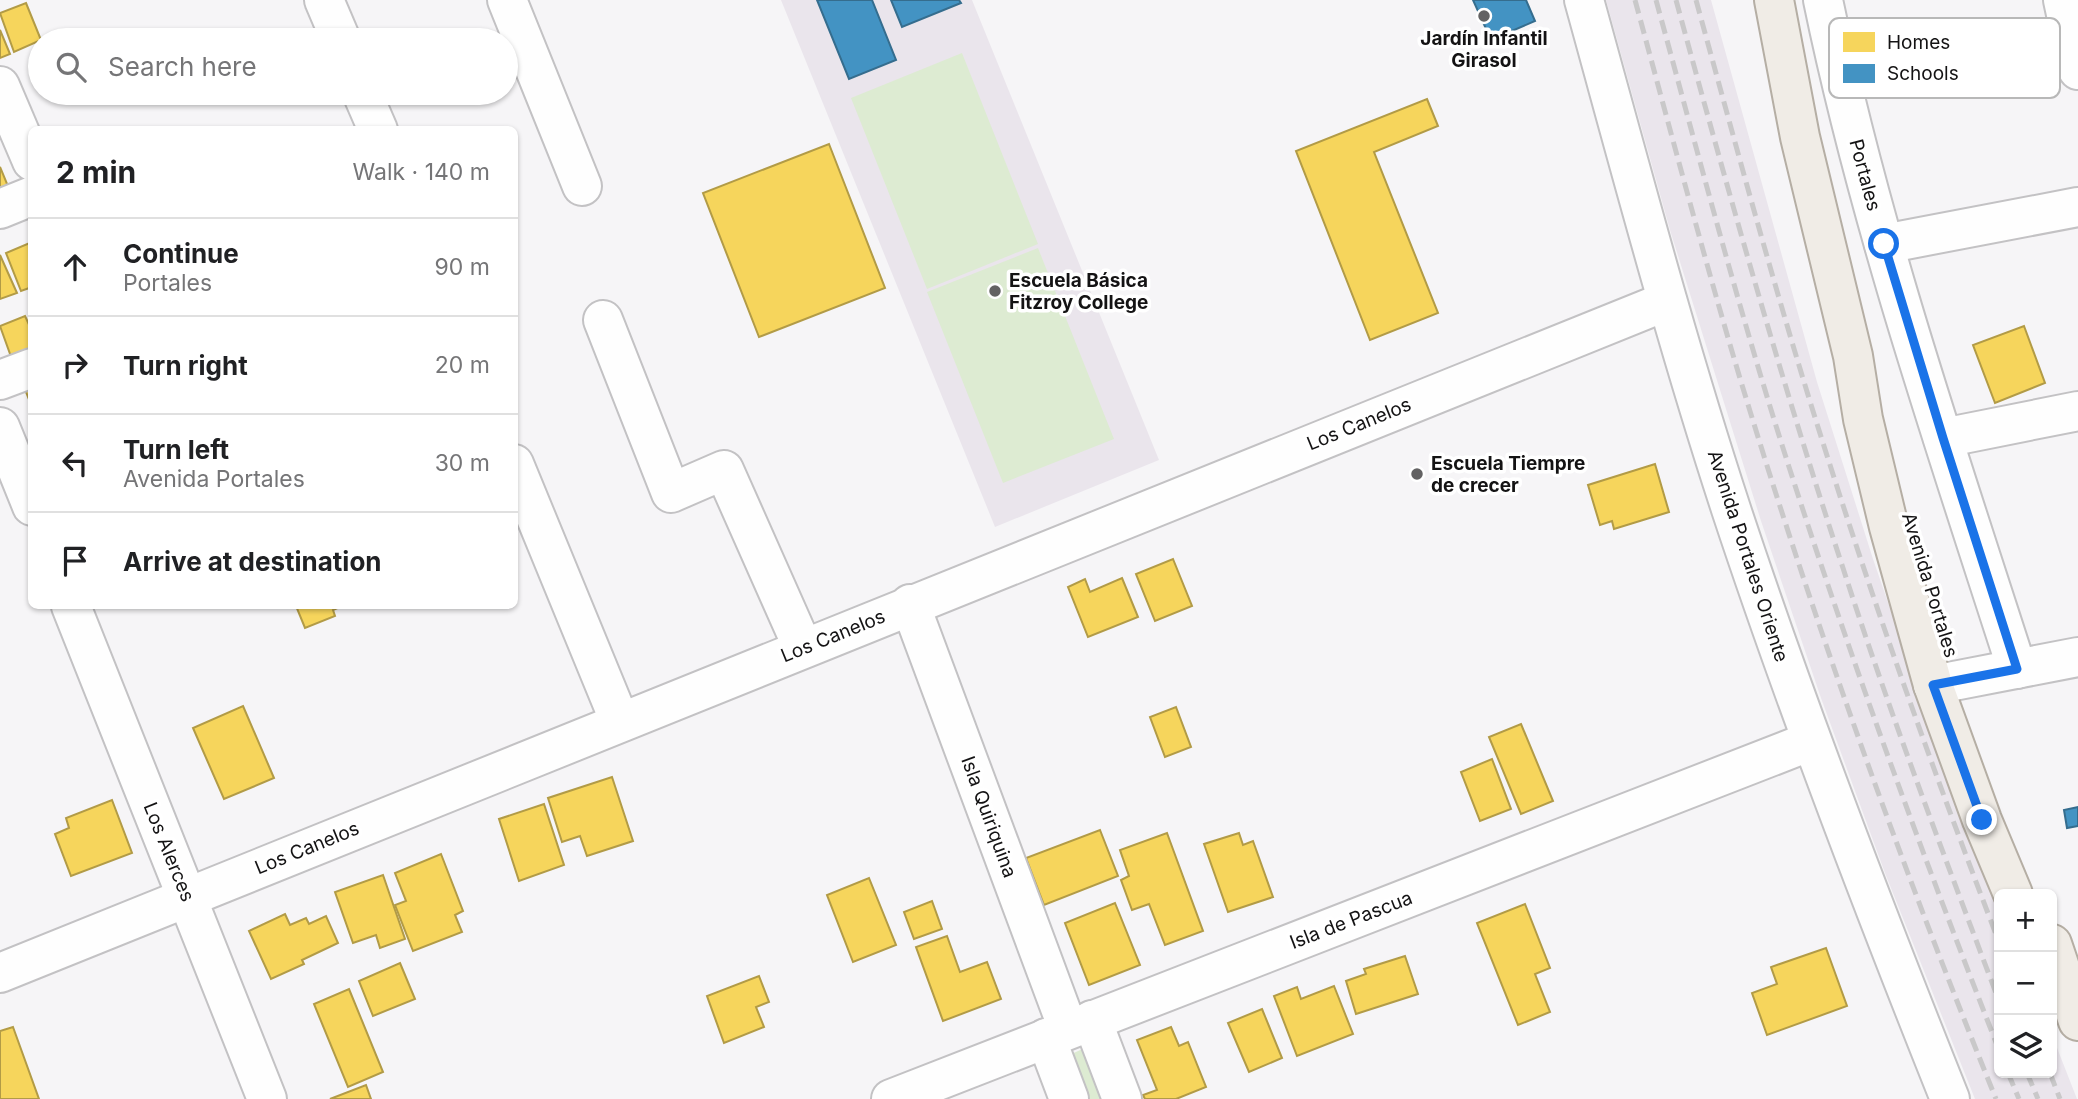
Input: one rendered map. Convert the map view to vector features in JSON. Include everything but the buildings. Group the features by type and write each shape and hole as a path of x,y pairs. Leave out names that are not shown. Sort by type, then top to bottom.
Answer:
{"main road":[{"name":"Avenida Portales","path":"1774,0 1800,137 1853,356 1877,481 1946,683 1982,820 2011,889"},
{"name":"Avenida Portales","path":"1946,683 2032,889"},
{"path":"2055,952 2078,1021"},
{"path":"2057,987 2078,1031"}],"street":[{"path":"324,0 336,28"},
{"path":"506,0 517,28"},
{"name":"Avenida Portales Oriente","path":"1584,0 1667,301 1730,506 1811,741 1950,1099"},
{"name":"Portales","path":"1823,0 1829,26"},
{"path":"2063,0 2078,69"},
{"path":"518,29 582,186"},
{"path":"0,86 28,152"},
{"name":"Portales","path":"1846,98 1884,244 2017,669"},
{"path":"367,105 375,126"},
{"path":"0,209 28,198"},
{"path":"1884,244 2078,207"},
{"name":"Los Canelos","path":"0,973 1667,301"},
{"path":"603,320 671,494 724,470 803,648"},
{"path":"0,380 28,370"},
{"path":"1943,438 2078,411"},
{"path":"0,427 28,496"},
{"path":"518,474 620,722"},
{"name":"Isla Quiriquina","path":"911,604 1069,1029 1122,1099"},
{"name":"Los Alerces","path":"72,609 267,1099"},
{"path":"1946,683 2078,657"},
{"name":"Isla de Pascua","path":"891,1099 1811,741"},
{"name":"Isla Quiriquina","path":"1069,1029 1069,1099"}],"shaded area":[{"name":"Escuela Básica Fitzroy College","path":"781,0 972,0 1159,460 995,527"},
{"path":"1606,0 1711,0 1817,382 1873,559 1926,713 1994,890 1994,1078 2057,1078 2057,1048 2077,1099 1975,1099 1885,873 1821,698 1761,521 1670,230"}],"green space":[{"path":"962,53 1038,244 927,289 851,98"},
{"path":"1038,248 1114,439 1003,483 927,292"},
{"path":"1087,1047 1107,1099 1083,1099 1067,1056"}],"railway":[{"path":"1635,0 1725,328 1767,467 1859,740 1996,1099"},
{"path":"1656,0 1737,295 1790,470 1890,762 1994,1037"},
{"path":"1676,0 1756,285 1820,497 1899,731 1994,988"},
{"path":"1696,0 1744,176 1831,468 1870,588 1994,929"},
{"path":"2010,1078 2019,1099"},
{"path":"2029,1078 2038,1099"},
{"path":"2052,1078 2060,1099"}],"place":[{"name":"Jardín Infantil Girasol","path":"1484,16"},
{"name":"Escuela Básica Fitzroy College","path":"995,291"},
{"name":"Escuela Tiempre de crecer","path":"1417,474"}],"route":[{"path":"1884,244 2017,669 1933,685 1982,820"}]}
